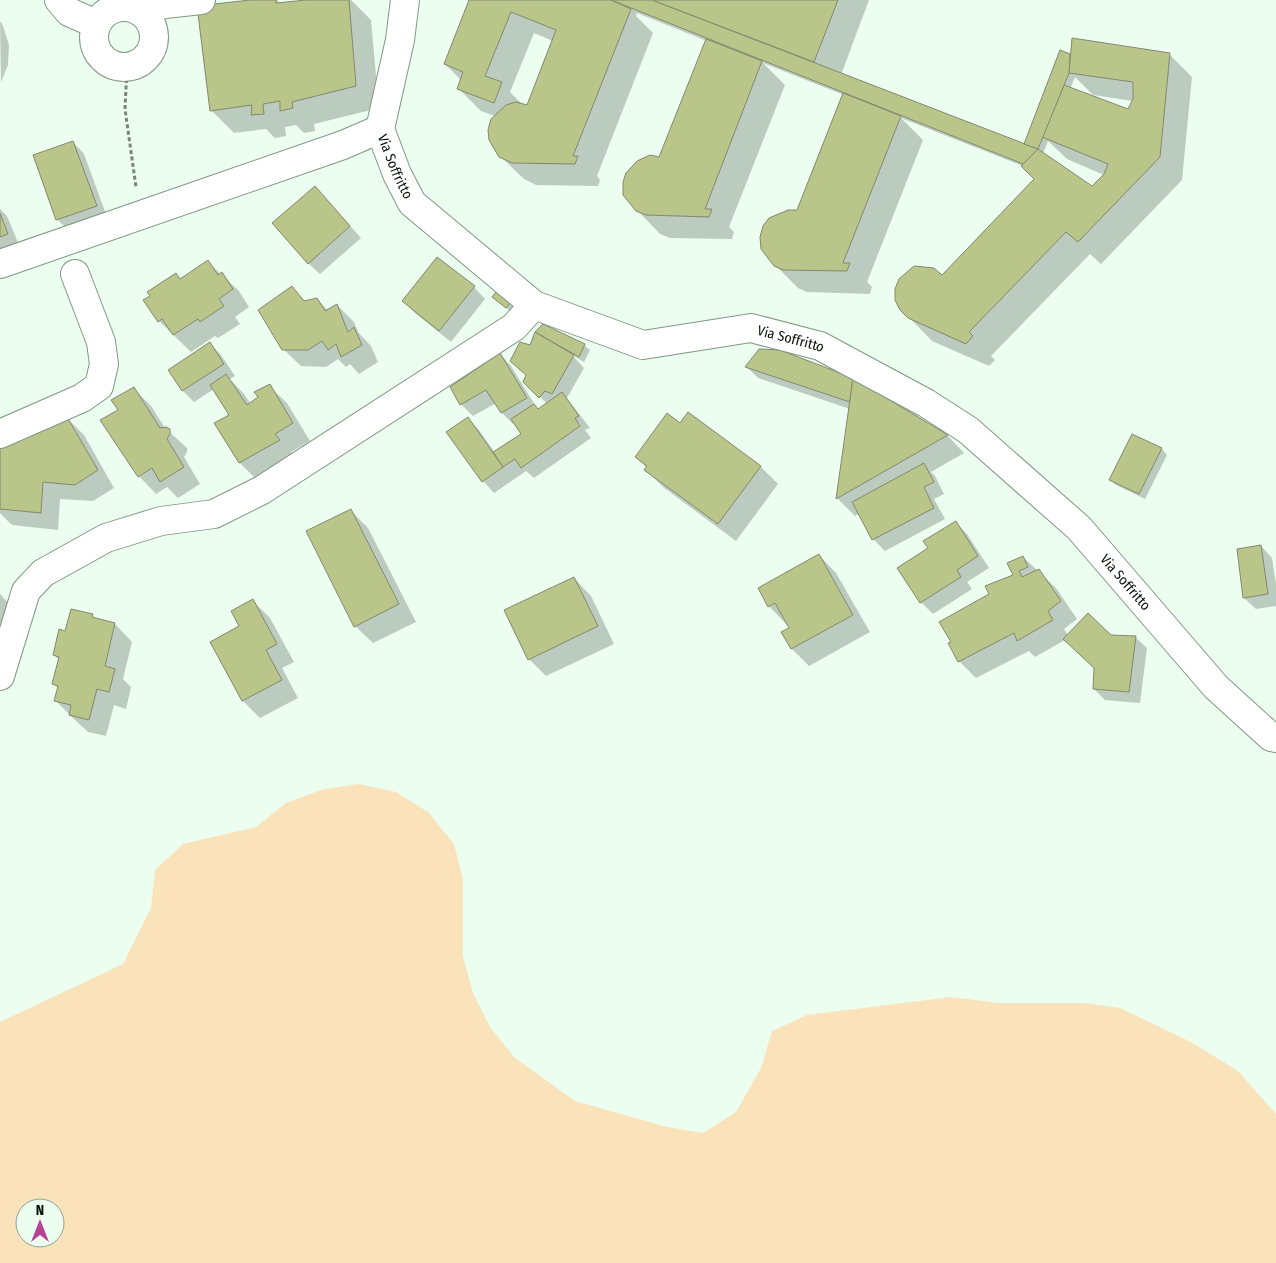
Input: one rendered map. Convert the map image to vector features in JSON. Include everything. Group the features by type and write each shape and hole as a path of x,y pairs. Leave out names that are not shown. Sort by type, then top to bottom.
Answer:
{"street":[{"path":"60,0 69,12 96,24"},
{"path":"139,11 165,4 201,0"},
{"name":"Via Soffritto","path":"405,0 400,40 380,129 397,174 412,203 534,305 643,345 751,328 820,346 926,403 968,430 1079,528 1216,687 1272,737 1276,738"},
{"path":"119,7 129,7 139,11 151,26 154,36 148,55 141,62 127,66 112,65 98,52 94,43 96,24 102,16 119,7"},
{"path":"0,264 343,145 380,129"},
{"path":"0,434 82,398 99,386 104,364 101,342 75,274"},
{"path":"0,676 26,591 43,573 106,538 161,521 214,514 262,490 514,326 534,305"}],"path":[{"path":"127,66 125,109 141,214"}],"shaded area":[{"path":"358,784 396,792 428,812 454,844 463,879 463,956 473,993 490,1027 514,1057 575,1101 667,1127 703,1133 736,1112 761,1068 772,1031 807,1015 951,997 1000,1003 1084,1003 1120,1008 1191,1042 1238,1071 1276,1114 1276,1263 0,1263 0,1022 123,964 151,908 155,870 183,844 256,827 286,803 321,790"}],"building":[{"path":"250,0 276,0 276,3 306,0 349,0 356,86 292,102 293,108 280,111 280,101 263,104 264,114 251,115 252,105 210,111 197,6"},
{"path":"469,0 611,0 631,9 573,156 578,156 575,164 512,163 499,157 489,140 488,130 491,119 506,105 516,102 527,105 556,30 511,12 485,76 502,82 494,103 457,89 463,72 444,64"},
{"path":"611,0 652,0 1038,149 1023,164"},
{"path":"652,0 838,0 814,62"},
{"path":"1072,38 1170,53 1160,157 1078,242 1066,232 969,332 973,336 966,344 908,318 900,310 895,300 895,289 899,279 914,266 934,268 942,275 1034,179 1021,166 1038,149 1092,186 1104,174 1108,164 1042,137 1064,85 1128,109 1133,99 1133,82 1069,73"},
{"path":"706,39 762,61 705,209 712,209 709,217 646,215 636,211 623,195 623,182 626,173 637,161 650,155 659,157"},
{"path":"1060,50 1070,54 1069,73 1038,149 1024,144"},
{"path":"843,93 901,116 843,263 850,263 847,271 783,270 774,266 761,249 760,237 763,226 769,218 788,210 797,210"},
{"path":"73,141 97,206 56,220 33,155"},
{"path":"315,186 350,226 308,264 272,223"},
{"path":"0,213 8,234 0,237"},
{"path":"437,257 475,286 439,331 402,301"},
{"path":"208,260 218,275 222,272 233,289 219,299 224,306 200,322 198,319 173,335 162,319 158,322 143,300 150,296 147,292 176,273 180,279"},
{"path":"292,286 304,301 317,298 325,311 337,304 348,332 354,327 362,345 341,357 336,344 328,350 322,341 308,350 282,350 258,310"},
{"path":"499,288 513,299 506,308 492,297"},
{"path":"543,324 585,344 579,357 535,332"},
{"path":"535,332 574,355 552,394 545,391 539,398 523,382 526,375 510,361 520,342 530,345"},
{"path":"210,342 224,364 182,391 168,370"},
{"path":"759,349 780,350 853,378 850,402 745,367"},
{"path":"500,353 527,398 501,413 486,390 460,405 450,387"},
{"path":"226,374 247,405 258,397 254,392 270,384 293,423 275,434 280,440 239,463 214,423 229,415 210,385"},
{"path":"853,378 948,435 836,499"},
{"path":"134,387 160,428 166,427 170,429 167,439 184,467 160,482 152,468 138,477 100,420 118,410 111,400"},
{"path":"562,392 579,416 575,418 580,426 521,468 515,459 503,467 493,452 521,434 511,419 534,404 538,409"},
{"path":"688,412 761,466 718,524 644,470 647,466 635,457 667,413 680,423"},
{"path":"67,417 98,470 75,485 43,482 41,513 0,509 0,444"},
{"path":"468,417 503,467 482,482 446,432"},
{"path":"1132,434 1162,448 1139,494 1109,480"},
{"path":"924,463 934,482 924,487 934,508 872,540 852,502"},
{"path":"351,509 399,604 354,627 306,531"},
{"path":"956,521 978,556 957,570 961,577 920,603 897,568 928,548 923,541"},
{"path":"1261,545 1268,594 1243,598 1237,549"},
{"path":"819,554 853,615 791,649 781,632 789,628 775,603 768,607 758,588"},
{"path":"1023,556 1028,567 1019,571 1022,577 1039,569 1061,601 1048,611 1053,620 1017,641 1014,633 958,662 948,643 951,642 939,622 989,594 985,586 1013,575 1007,563"},
{"path":"574,577 598,626 528,660 504,610"},
{"path":"253,599 277,644 266,650 282,680 242,701 210,642 239,626 231,611"},
{"path":"71,609 93,614 92,617 115,623 105,666 115,669 109,692 97,689 89,720 69,715 71,705 54,701 58,686 52,684 59,657 53,655 59,629 65,631"},
{"path":"1088,613 1111,635 1136,636 1129,692 1093,689 1094,668 1063,639"}]}
